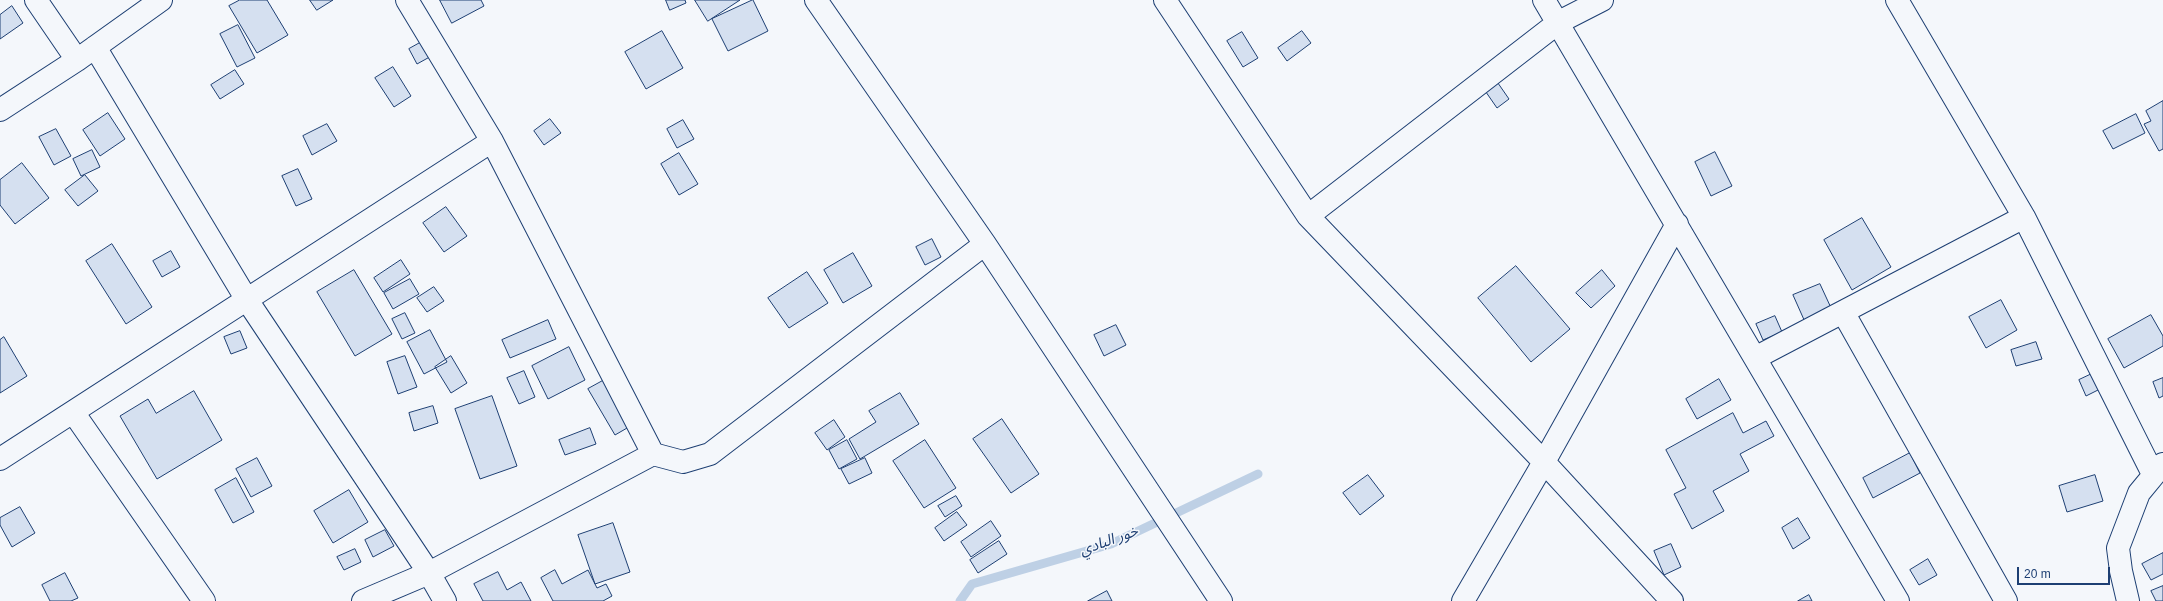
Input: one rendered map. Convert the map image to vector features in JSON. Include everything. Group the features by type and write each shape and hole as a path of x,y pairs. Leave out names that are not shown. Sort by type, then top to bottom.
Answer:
{"street":[{"path":"36,0 77,60"},
{"path":"0,110 77,60 161,0"},
{"path":"407,0 492,141 653,454"},
{"path":"816,0 985,244 1221,601"},
{"path":"1164,0 1308,216 1544,462 1672,601"},
{"path":"1544,0 1559,22 1898,601"},
{"path":"1308,216 1559,22 1602,0"},
{"path":"1896,0 2024,217 2158,469 2138,493 2118,548 2121,571 2128,601"},
{"path":"95,47 247,300 429,573 446,601"},
{"path":"0,459 492,141"},
{"path":"1755,358 2024,217"},
{"path":"1463,601 1544,462 1677,224"},
{"path":"363,601 429,573 653,454 683,462 710,454 985,244"},
{"path":"1844,312 2006,601"},
{"path":"73,412 204,601"}],"building":[{"path":"240,0 267,0 288,35 257,53 229,6"},
{"path":"310,0 333,0 317,10"},
{"path":"440,0 481,0 484,6 452,23"},
{"path":"666,0 685,0 686,3 670,10"},
{"path":"695,0 740,0 708,21"},
{"path":"753,0 768,31 728,51 712,19"},
{"path":"12,6 23,23 0,39 0,15"},
{"path":"238,25 255,58 237,67 220,34"},
{"path":"662,31 683,68 646,89 625,52"},
{"path":"1302,31 1311,43 1287,61 1278,48"},
{"path":"1242,32 1258,58 1243,67 1227,41"},
{"path":"427,39 435,54 417,64 409,49"},
{"path":"393,67 411,96 394,107 375,78"},
{"path":"235,70 244,84 220,99 211,85"},
{"path":"1491,73 1509,99 1497,108 1479,82"},
{"path":"2163,101 2163,149 2159,151 2144,124 2151,121 2146,111"},
{"path":"108,113 125,139 100,156 83,130"},
{"path":"2136,114 2145,133 2113,149 2103,131"},
{"path":"550,119 561,133 544,145 534,131"},
{"path":"683,120 694,139 677,148 667,129"},
{"path":"327,124 337,141 312,155 303,136"},
{"path":"56,129 71,156 54,165 39,137"},
{"path":"92,150 100,167 81,176 73,159"},
{"path":"1715,152 1732,186 1711,196 1695,162"},
{"path":"679,153 698,184 679,195 661,164"},
{"path":"22,163 49,198 15,224 0,205 0,180"},
{"path":"298,169 312,199 296,206 282,176"},
{"path":"85,175 98,191 78,206 65,190"},
{"path":"446,207 467,236 444,252 423,223"},
{"path":"1862,218 1891,267 1852,290 1824,240"},
{"path":"932,239 941,257 925,265 916,247"},
{"path":"112,244 152,307 126,324 86,261"},
{"path":"171,251 180,267 162,277 153,261"},
{"path":"853,253 872,286 843,303 824,270"},
{"path":"401,260 410,274 383,292 374,278"},
{"path":"1516,266 1570,329 1531,362 1478,298"},
{"path":"354,270 392,334 355,356 317,292"},
{"path":"1602,270 1615,286 1591,308 1576,293"},
{"path":"807,272 828,303 789,328 768,298"},
{"path":"410,279 419,294 393,309 384,293"},
{"path":"1820,284 1832,310 1805,322 1793,295"},
{"path":"434,287 444,301 427,312 417,298"},
{"path":"2001,300 2017,330 1986,348 1969,317"},
{"path":"405,313 415,333 402,339 392,319"},
{"path":"2151,315 2163,336 2163,346 2124,368 2108,339"},
{"path":"1775,316 1782,332 1763,340 1756,324"},
{"path":"548,320 556,339 510,358 502,340"},
{"path":"1116,325 1126,345 1104,356 1094,335"},
{"path":"430,330 447,362 424,374 407,342"},
{"path":"240,331 247,348 231,354 224,337"},
{"path":"4,337 27,376 0,393 0,340"},
{"path":"2036,342 2042,359 2016,366 2011,350"},
{"path":"569,347 585,380 548,399 532,366"},
{"path":"405,356 417,387 398,394 387,362"},
{"path":"451,356 467,383 451,393 435,367"},
{"path":"524,371 535,397 519,404 507,378"},
{"path":"2096,372 2104,387 2086,396 2079,380"},
{"path":"608,378 634,424 615,435 588,389"},
{"path":"2163,378 2163,396 2159,398 2153,382"},
{"path":"1719,379 1731,400 1697,419 1686,399"},
{"path":"194,391 222,440 157,479 120,416 148,399 156,413"},
{"path":"900,393 919,424 860,459 849,439 876,422 869,411"},
{"path":"492,396 517,466 480,479 455,409"},
{"path":"433,406 438,423 414,431 409,413"},
{"path":"1733,413 1743,433 1766,421 1774,436 1740,454 1749,471 1713,491 1724,511 1692,529 1674,494 1686,488 1666,450"},
{"path":"1002,419 1039,474 1011,493 973,439"},
{"path":"834,420 845,437 827,450 815,433"},
{"path":"590,428 596,444 565,455 559,440"},
{"path":"847,440 857,459 839,469 829,450"},
{"path":"925,440 956,488 924,508 893,461"},
{"path":"1910,453 1920,473 1873,498 1863,478"},
{"path":"257,458 272,486 251,497 236,469"},
{"path":"865,458 872,473 849,484 841,469"},
{"path":"1368,475 1384,496 1360,515 1343,493"},
{"path":"2095,475 2103,501 2067,512 2059,486"},
{"path":"236,478 254,512 233,523 215,490"},
{"path":"349,490 368,522 333,543 314,511"},
{"path":"956,496 962,506 945,517 938,506"},
{"path":"20,507 35,533 12,547 0,525 0,518"},
{"path":"957,512 967,525 944,541 935,528"},
{"path":"1798,518 1810,538 1793,549 1782,528"},
{"path":"991,521 1001,536 971,557 961,542"},
{"path":"613,523 630,572 595,584 578,535"},
{"path":"385,530 394,546 373,557 365,540"},
{"path":"999,541 1007,554 978,573 970,560"},
{"path":"1671,544 1681,567 1664,575 1654,551"},
{"path":"355,549 361,562 344,570 337,557"},
{"path":"2163,553 2163,574 2151,580 2142,564"},
{"path":"1928,559 1937,575 1919,585 1910,570"},
{"path":"555,570 562,584 588,570 597,588 606,584 612,596 603,601 553,601 541,578"},
{"path":"498,572 507,590 521,582 531,601 483,601 474,584"},
{"path":"65,573 78,598 71,601 50,601 42,585"},
{"path":"2163,586 2163,601 2156,601 2151,591"},
{"path":"1107,591 1112,601 1088,601"},
{"path":"1809,595 1812,601 1798,601"}],"waterway":[{"name":"خور البادي","path":"960,601 972,584 1111,544 1258,474"}]}
